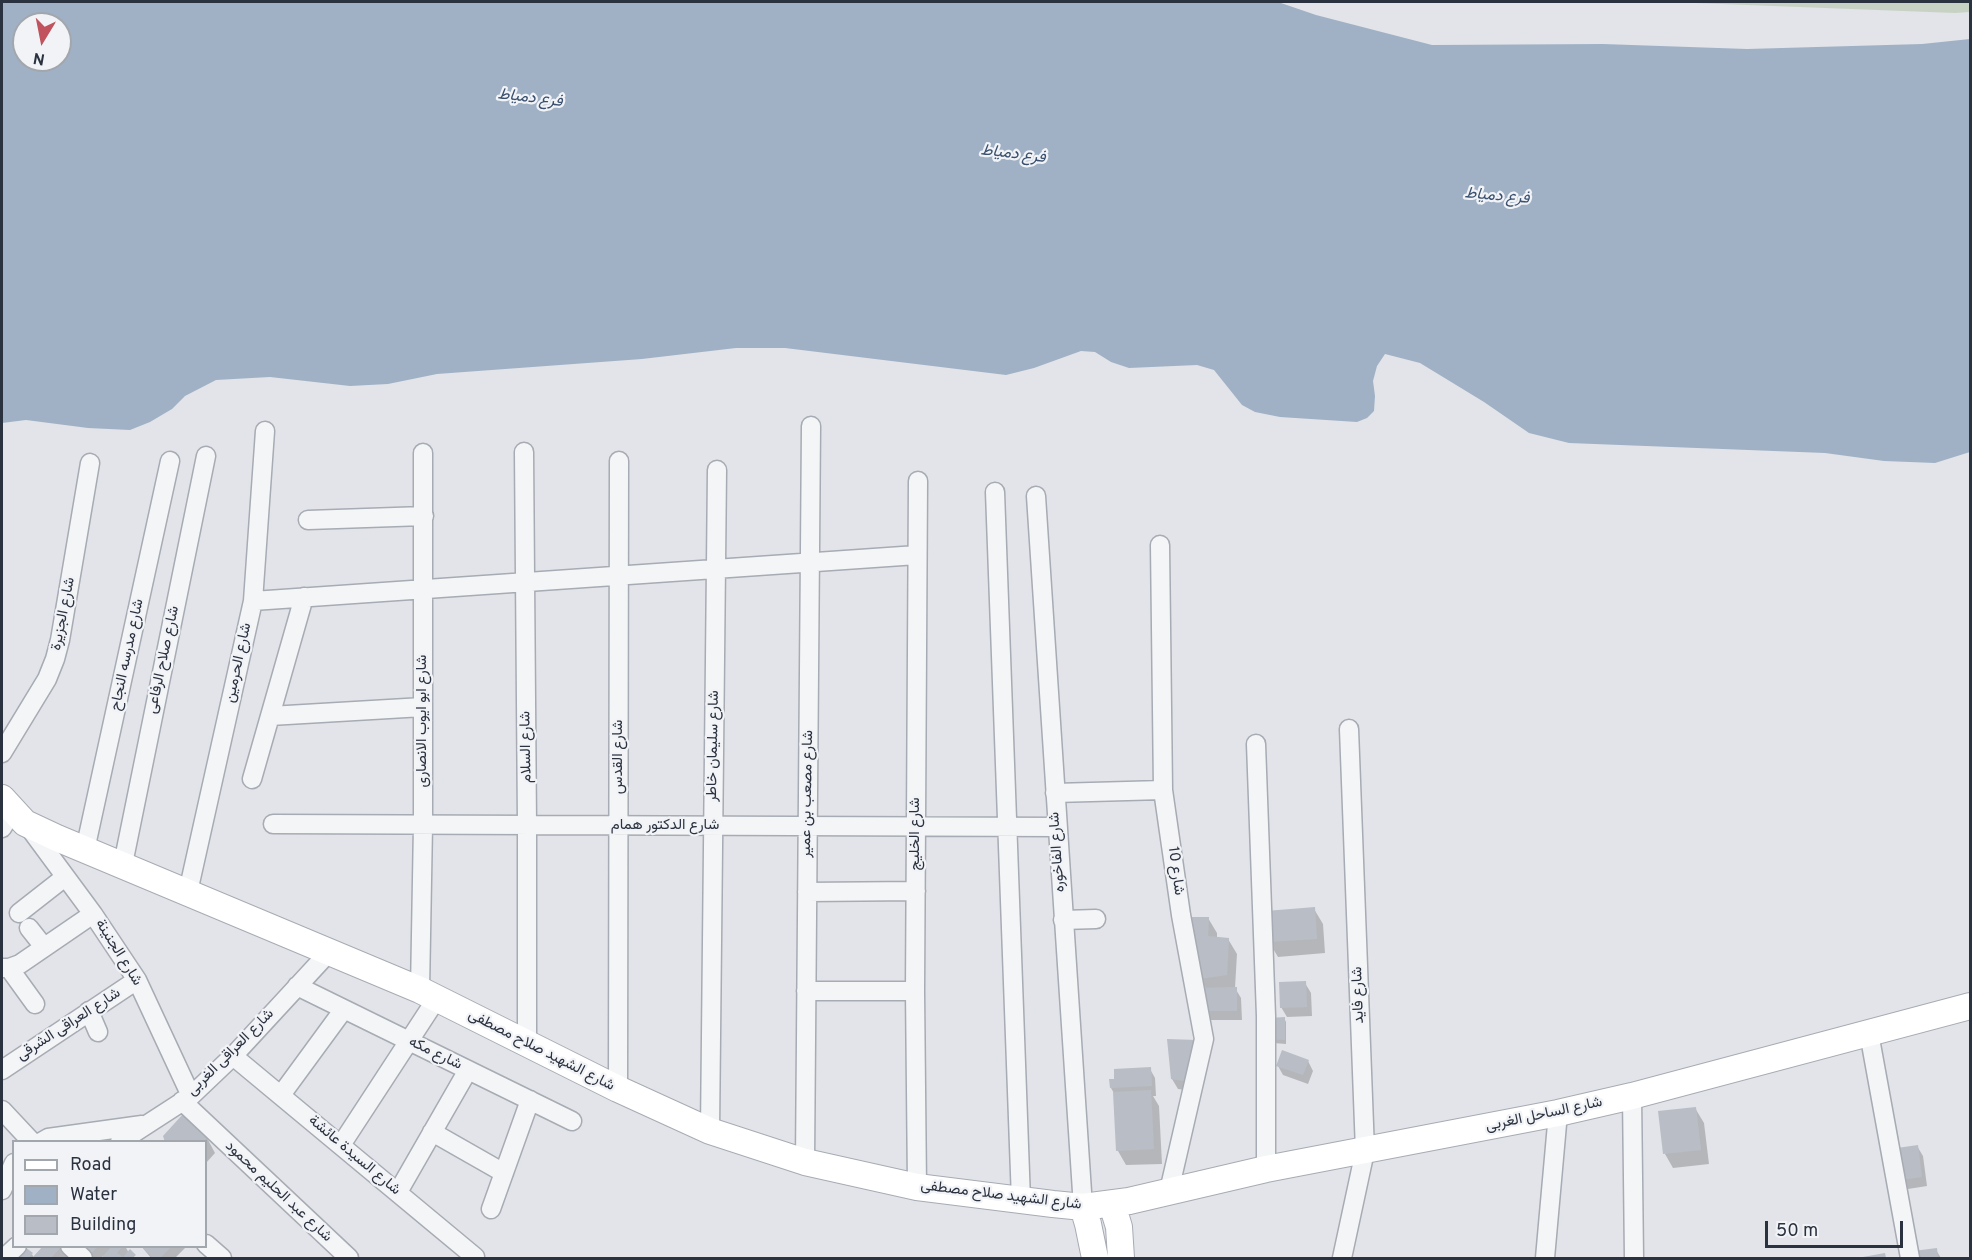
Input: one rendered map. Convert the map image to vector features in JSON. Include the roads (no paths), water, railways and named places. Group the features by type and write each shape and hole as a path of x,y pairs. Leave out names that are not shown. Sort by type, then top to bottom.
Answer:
{"main road":[{"name":"شارع الشهيد صلاح مصطفى","path":"10,815 85,850 123,864 428,994 618,1089 710,1131 805,1162 917,1187 1083,1207 1112,1204"},
{"name":"شارع الساحل الغربى","path":"1112,1204 1266,1169 1558,1113 1632,1096 1971,1006"},
{"path":"1112,1204 1119,1227 1121,1258"},
{"path":"1083,1207 1089,1224 1095,1258"}],"street":[{"name":"شارع مصعب بن عمير","path":"805,1162 811,426"},
{"name":"شارع الحرمين","path":"188,892 253,601 265,430"},
{"name":"شارع السلام","path":"524,452 528,825 527,1043"},
{"name":"شارع ابو ايوب الانصارى","path":"423,453 423,825 428,994"},
{"name":"شارع صلاح الرفاعى","path":"123,864 206,456"},
{"name":"شارع مدرسه النجاح","path":"85,850 170,461"},
{"name":"شارع القدس","path":"618,1089 619,461"},
{"name":"شارع الجزيرة","path":"2,753 47,679 55,659 90,463"},
{"name":"شارع سليمان خاطر","path":"710,1131 717,470"},
{"name":"شارع الخليج","path":"917,1187 915,991 918,481"},
{"path":"995,492 1021,1200"},
{"name":"شارع الفاخوره","path":"1036,496 1083,1207"},
{"path":"308,520 424,516"},
{"name":"شارع 10","path":"1160,545 1163,790 1181,915 1204,1039 1169,1191"},
{"path":"253,601 917,555"},
{"path":"252,779 304,597"},
{"path":"270,716 423,707"},
{"name":"شارع فايد","path":"1342,1258 1365,1150 1349,729"},
{"path":"1256,744 1266,1017 1266,1169"},
{"path":"1055,793 1163,790"},
{"name":"شارع الجنينة","path":"10,815 65,877 137,980 187,1099"},
{"name":"شارع الدكتور همام","path":"273,824 1057,827"},
{"path":"44,947 24,920 65,877"},
{"path":"807,891 916,891"},
{"path":"34,1004 5,968 20,964 93,914"},
{"path":"1063,920 1096,919"},
{"name":"شارع العراقى الغربى","path":"123,1140 187,1099 233,1056 330,951"},
{"name":"شارع العراقى الشرقى","path":"2,1070 137,980"},
{"name":"شارع مكه","path":"297,986 572,1121"},
{"path":"806,991 915,991"},
{"path":"341,1145 409,1041 428,994"},
{"path":"281,1095 344,1009"},
{"path":"89,1011 98,1032"},
{"path":"1869,1033 1910,1258"},
{"name":"شارع السيدة عائشة","path":"233,1056 475,1258"},
{"path":"398,1192 468,1070"},
{"path":"1632,1096 1634,1258"},
{"name":"شارع عبد الحليم محمود","path":"187,1099 349,1258"},
{"path":"491,1209 530,1100"},
{"path":"2,1110 30,1140"},
{"path":"1545,1258 1558,1113"},
{"path":"44,1140 148,1124"},
{"path":"432,1132 504,1173"},
{"path":"2,1190 12,1168"},
{"path":"207,1245 222,1258"}],"water":[{"name":"فرع دمياط","path":"2,2 1278,2 1316,15 1432,45 1603,44 1747,49 1922,44 1970,39 1970,452 1935,463 1884,461 1825,453 1569,443 1529,433 1420,363 1385,354 1377,366 1373,381 1374,411 1367,418 1357,422 1280,417 1255,412 1242,405 1214,370 1197,365 1129,368 1111,362 1095,352 1081,351 1034,368 1006,375 785,348 736,348 642,359 437,374 388,384 350,386 270,377 216,380 185,396 172,409 150,422 130,430 88,428 26,420 2,423"}]}
